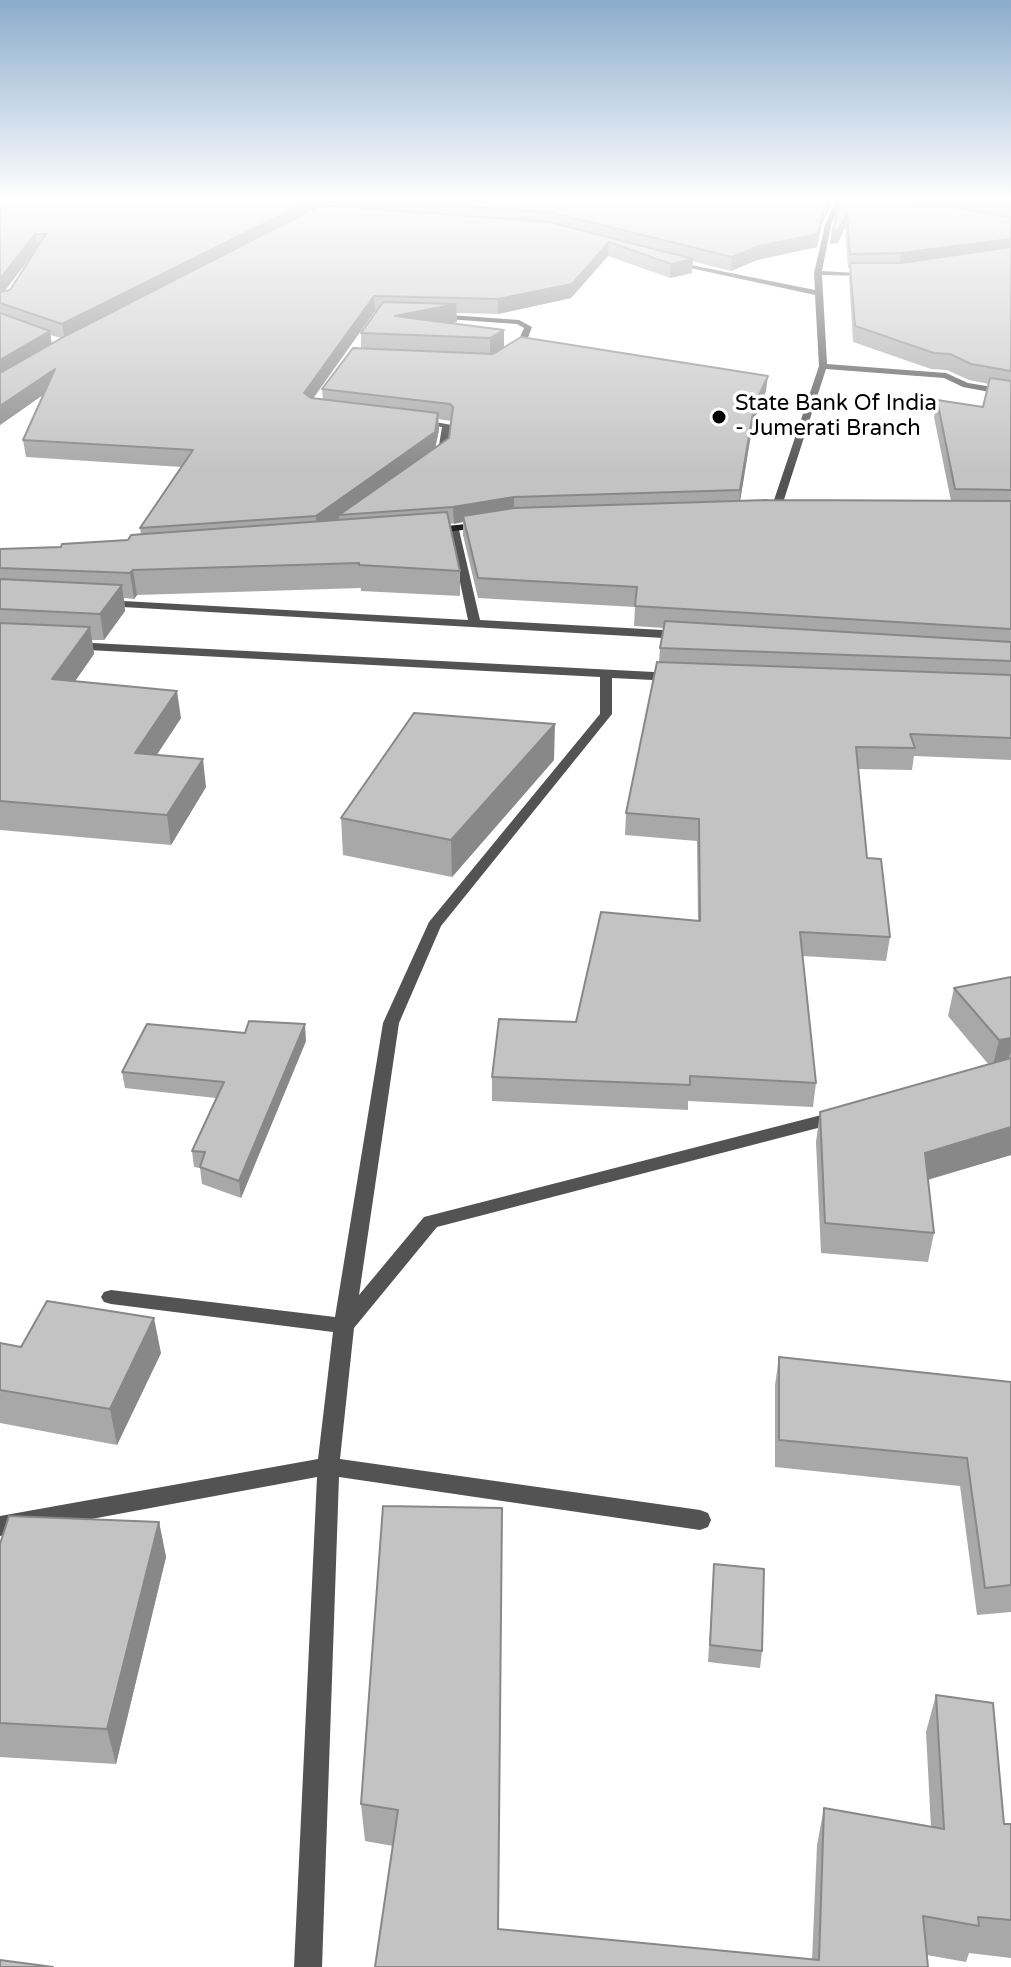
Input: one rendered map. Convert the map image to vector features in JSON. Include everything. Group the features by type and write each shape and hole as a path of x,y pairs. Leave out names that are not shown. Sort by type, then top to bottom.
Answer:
{"street":[{"path":"775,512 823,366 817,293 805,291"},
{"path":"419,315 506,319 528,327 524,338 502,357"},
{"path":"823,366 946,376 966,385 1011,393"},
{"path":"402,420 447,425 443,452 431,461"},
{"path":"760,512 791,512"},
{"path":"410,533 454,530 499,522"},
{"path":"454,530 475,623"},
{"path":"95,603 696,636"},
{"path":"64,645 684,677"},
{"path":"308,1967 328,1466 344,1326 391,1023 434,925 606,714 606,674"},
{"path":"344,1326 431,1222 858,1111"},
{"path":"111,1297 344,1326"},
{"path":"0,1526 328,1466 700,1520"}],"building":[{"path":"129,291 62,324 0,303 0,292"},
{"path":"153,291 538,291 498,299 374,296 304,393 311,398 438,413 435,432 316,516 140,528 193,450 23,440 55,369 0,406 0,373"},
{"path":"852,291 1011,291 1011,371 971,364 950,354 934,353 855,326"},
{"path":"383,302 456,304 395,316 504,330 490,338 361,333"},
{"path":"0,313 50,331 0,360"},
{"path":"521,337 768,376 754,406 740,490 514,497 453,507 339,515 449,438 453,407 450,404 322,389 353,348 493,354"},
{"path":"990,378 1011,381 1011,490 955,489 937,400 983,407"},
{"path":"767,500 1011,501 1011,629 635,606 637,587 478,578 463,516 514,508"},
{"path":"447,512 460,571 359,563 133,570 130,573 0,568 0,549 128,540 131,535"},
{"path":"0,579 122,585 100,614 0,609"},
{"path":"665,621 1011,642 1011,661 660,648"},
{"path":"0,623 90,627 52,679 177,691 135,753 203,759 167,815 0,801"},
{"path":"657,662 1011,675 1011,738 910,734 915,748 856,747 867,858 881,859 890,937 800,932 816,1083 690,1076 690,1085 492,1077 499,1019 576,1022 601,912 700,921 699,819 626,813"},
{"path":"414,713 555,724 451,840 341,818"},
{"path":"1011,977 1011,1038 999,1040 954,988"},
{"path":"249,1021 305,1024 239,1181 200,1167 205,1152 192,1151 224,1082 122,1072 147,1024 245,1033"},
{"path":"1011,1058 1011,1127 925,1153 934,1233 825,1223 820,1112"},
{"path":"47,1301 154,1318 110,1409 0,1390 0,1343 21,1347"},
{"path":"779,1357 1011,1382 1011,1585 985,1588 967,1458 779,1440"},
{"path":"383,1506 502,1508 498,1929 819,1960 824,1808 944,1829 936,1695 993,1703 1004,1824 1011,1824 1011,1920 978,1917 979,1926 923,1916 928,1967 375,1967 398,1810 361,1804"},
{"path":"9,1516 159,1522 107,1729 0,1723 0,1544"},
{"path":"714,1564 764,1569 762,1651 710,1645"},
{"path":"0,1960 53,1967 0,1967"}],"place":[{"name":"State Bank Of India - Jumerati Branch","path":"719,417"}]}
